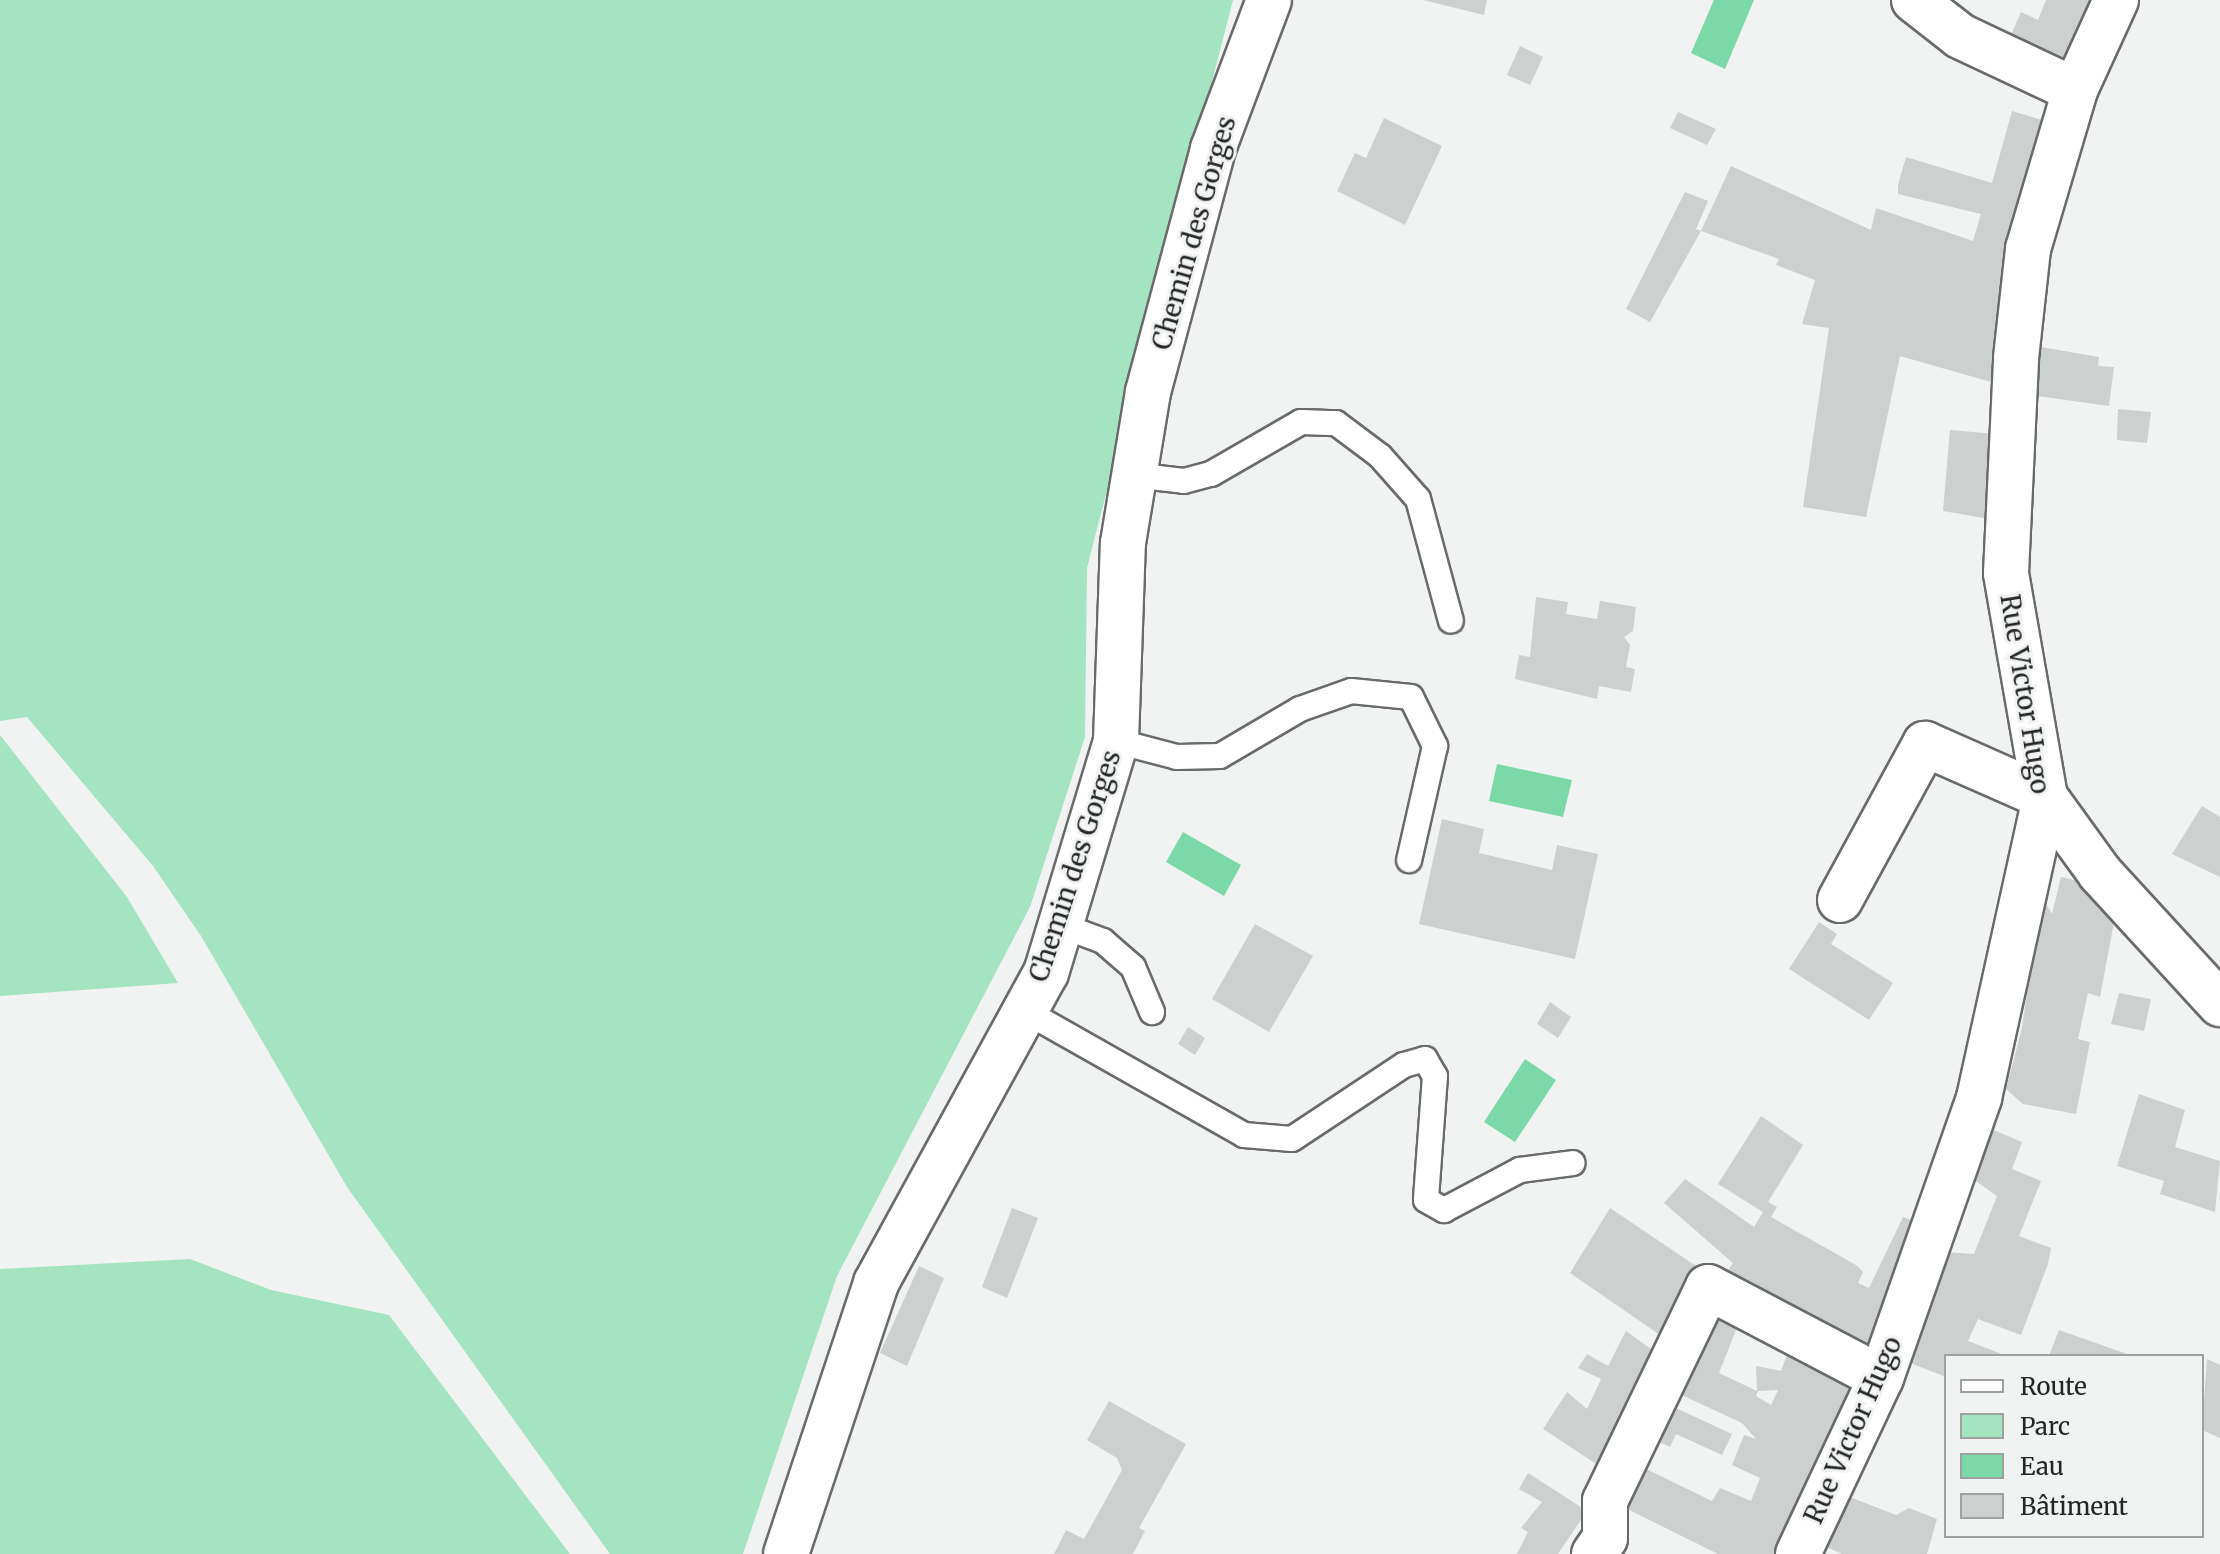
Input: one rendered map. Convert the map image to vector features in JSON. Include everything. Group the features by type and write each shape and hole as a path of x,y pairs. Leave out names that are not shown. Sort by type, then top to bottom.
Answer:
{"street":[{"name":"Chemin des Gorges","path":"786,1554 876,1283 1025,1011 1060,925 1116,741 1123,543 1148,392 1213,149 1269,0"},
{"path":"1914,0 1960,36 2075,90"},
{"name":"Rue Victor Hugo","path":"1798,1554 1881,1378 1979,1098 2045,797 2006,573 2028,249 2075,90 2116,0"},
{"path":"1840,900 1925,744 2045,797 2100,873 2220,1004"},
{"path":"1594,1554 1605,1538 1605,1501 1708,1287 1881,1378"}],"lane":[{"path":"1133,475 1184,481 1211,474 1301,422 1336,423 1380,456 1418,499 1451,621"},
{"path":"1116,741 1177,757 1220,756 1300,709 1351,691 1411,697 1435,746 1409,860"},
{"path":"1060,925 1103,941 1133,967 1152,1012"},
{"path":"1025,1011 1244,1135 1292,1139 1404,1065 1425,1059 1435,1076 1426,1200 1444,1210 1520,1170 1573,1163"}],"green space":[{"path":"0,0 1233,0 1087,568 1085,737 1030,907 837,1276 743,1554 610,1554 347,1187 201,936 153,866 27,717 0,721"},
{"path":"0,735 127,897 178,983 0,996"},
{"path":"190,1259 271,1290 389,1315 570,1554 0,1554 0,1269"}],"water":[{"path":"1714,0 1754,0 1725,69 1691,53"},
{"path":"1497,764 1572,780 1563,817 1489,801"},
{"path":"1183,832 1241,865 1224,896 1166,862"},
{"path":"1525,1059 1556,1080 1515,1142 1484,1122"}],"building":[{"path":"1423,0 1487,0 1484,15"},
{"path":"2046,0 2091,0 2067,69 2008,42 2021,12 2038,20"},
{"path":"1520,46 1543,57 1530,85 1507,75"},
{"path":"2012,111 2049,122 1998,384 1900,356 1866,517 1803,507 1829,328 1802,324 1815,280 1776,265 1779,259 1701,231 1731,166 1871,230 1876,208 1973,241 1981,214 1898,194 1906,157 1992,183"},
{"path":"1678,112 1716,129 1707,145 1670,128"},
{"path":"1384,118 1442,146 1405,225 1337,191 1355,153 1366,158"},
{"path":"1685,192 1708,201 1696,229 1701,231 1650,322 1626,309"},
{"path":"2035,346 2099,357 2098,366 2114,367 2109,406 2031,395"},
{"path":"2118,409 2151,412 2147,443 2117,440"},
{"path":"1950,430 1996,434 1990,519 1943,511"},
{"path":"1536,597 1568,602 1566,614 1597,619 1600,601 1636,607 1633,631 1624,637 1630,645 1626,667 1635,669 1631,692 1599,686 1597,699 1515,679 1519,655 1530,657"},
{"path":"2202,806 2220,817 2220,877 2172,854"},
{"path":"1442,819 1484,829 1479,853 1552,870 1557,845 1598,854 1575,959 1419,924"},
{"path":"2061,877 2091,884 2115,917 2100,997 2088,993 2078,1039 2090,1042 2076,1114 2023,1104 2006,1089 2022,1028 2041,895 2052,914"},
{"path":"1819,922 1837,934 1831,944 1893,983 1869,1020 1789,969"},
{"path":"1255,924 1313,956 1269,1032 1212,999"},
{"path":"2119,993 2151,999 2144,1031 2111,1024"},
{"path":"1550,1002 1571,1017 1558,1038 1537,1024"},
{"path":"1188,1027 1205,1038 1195,1055 1178,1044"},
{"path":"2139,1094 2185,1110 2175,1147 2220,1161 2215,1212 2160,1194 2164,1181 2117,1166"},
{"path":"1761,1116 1803,1145 1768,1202 1777,1207 1771,1217 1856,1265 1863,1272 1858,1283 1869,1288 1903,1217 1927,1226 1875,1365 1720,1282 1733,1263 1664,1203 1685,1179 1754,1227 1763,1212 1718,1184"},
{"path":"1991,1129 2022,1142 2012,1169 2041,1181 2019,1236 2051,1248 2021,1335 1978,1319 1968,1341 2002,1354 1944,1354 1944,1376 1905,1361 1945,1252 1974,1254 1997,1196 1973,1179"},
{"path":"1012,1208 1038,1218 1007,1298 982,1287"},
{"path":"1610,1208 1702,1270 1660,1335 1570,1273"},
{"path":"919,1266 944,1278 907,1366 880,1353"},
{"path":"1709,1311 1742,1315 1719,1373 1757,1391 1756,1366 1781,1371 1792,1341 1857,1377 1782,1554 1718,1554 1617,1504 1636,1464 1712,1501 1720,1488 1751,1501 1760,1478 1732,1465 1744,1435 1756,1439 1742,1423 1671,1390","holes":["1778,1390 1771,1405 1756,1396 1758,1391"]},
{"path":"2059,1330 2127,1354 2050,1354"},
{"path":"1626,1331 1651,1349 1656,1369 1607,1471 1543,1429 1567,1392 1587,1409 1601,1379 1578,1368 1587,1354 1608,1366"},
{"path":"2207,1359 2220,1365 2220,1438 2204,1431"},
{"path":"1109,1401 1186,1444 1139,1528 1145,1531 1133,1554 1054,1554 1066,1530 1084,1539 1122,1470 1117,1458 1087,1440"},
{"path":"1665,1403 1732,1434 1722,1455 1676,1434 1670,1447 1649,1437"},
{"path":"1528,1473 1587,1511 1558,1554 1517,1554 1528,1532 1521,1528 1542,1502 1519,1489"},
{"path":"1842,1494 1896,1515 1909,1508 1937,1519 1927,1554 1842,1554 1818,1543"}]}
